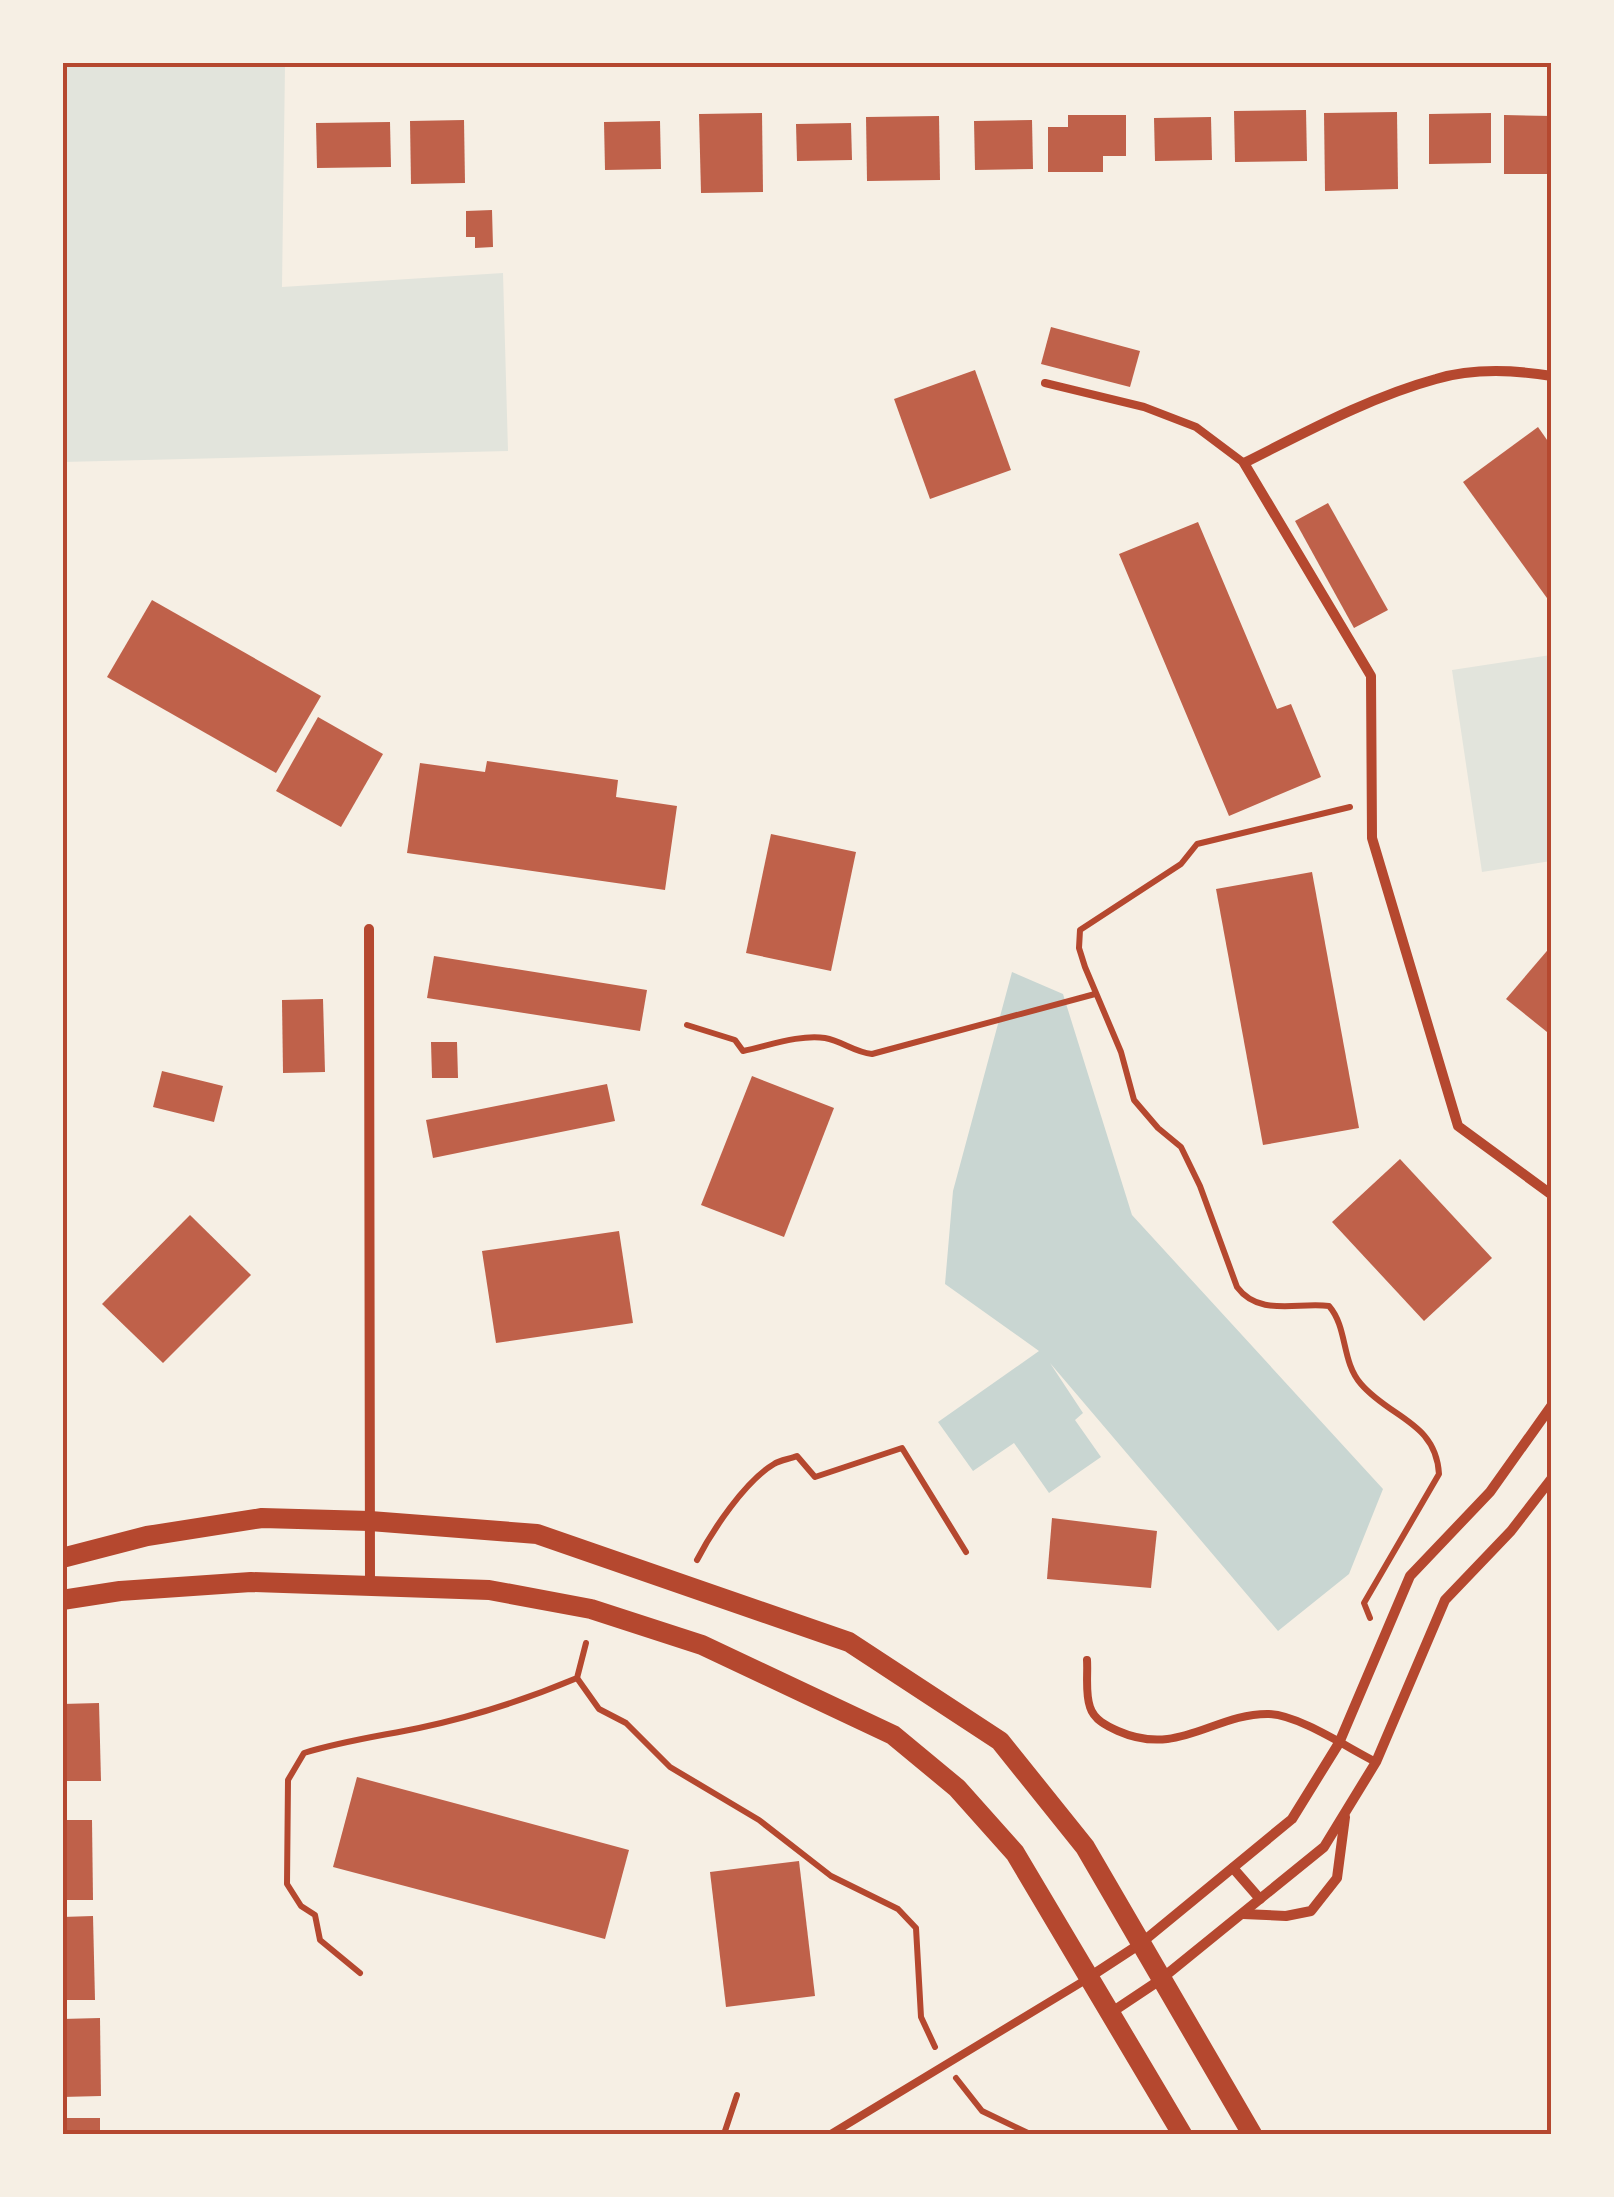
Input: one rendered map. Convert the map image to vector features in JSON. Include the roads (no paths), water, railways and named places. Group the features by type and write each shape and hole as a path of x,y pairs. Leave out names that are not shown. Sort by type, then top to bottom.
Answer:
{"main road":[{"path":"62,1558 147,1536 262,1518 370,1521 536,1534 849,1642 1000,1741 1085,1847 1252,2134"},
{"path":"62,1600 120,1591 251,1582 489,1590 591,1609 702,1645 893,1735 957,1788 1016,1853 1182,2134"}],"street":[{"path":"1552,376 1514,370 1438,378 1339,416 1244,462 1371,676 1372,838 1458,1126 1552,1196"},
{"path":"369,929 370,1586"},
{"path":"1091,1976 1140,1944 1292,1819 1339,1743 1410,1576 1490,1492 1552,1405"},
{"path":"1112,2012 1160,1980 1324,1847 1376,1762 1444,1600 1511,1531 1552,1478"},
{"path":"1242,1914 1286,1916 1311,1911 1338,1878 1346,1811"},
{"path":"1233,1868 1260,1899"}],"lane":[{"path":"1045,384 1144,407 1196,427 1244,462"},
{"path":"1087,1660 1090,1707 1102,1724 1139,1740 1176,1739 1245,1717 1272,1714 1376,1762"},
{"path":"831,2134 1091,1976"}]}
